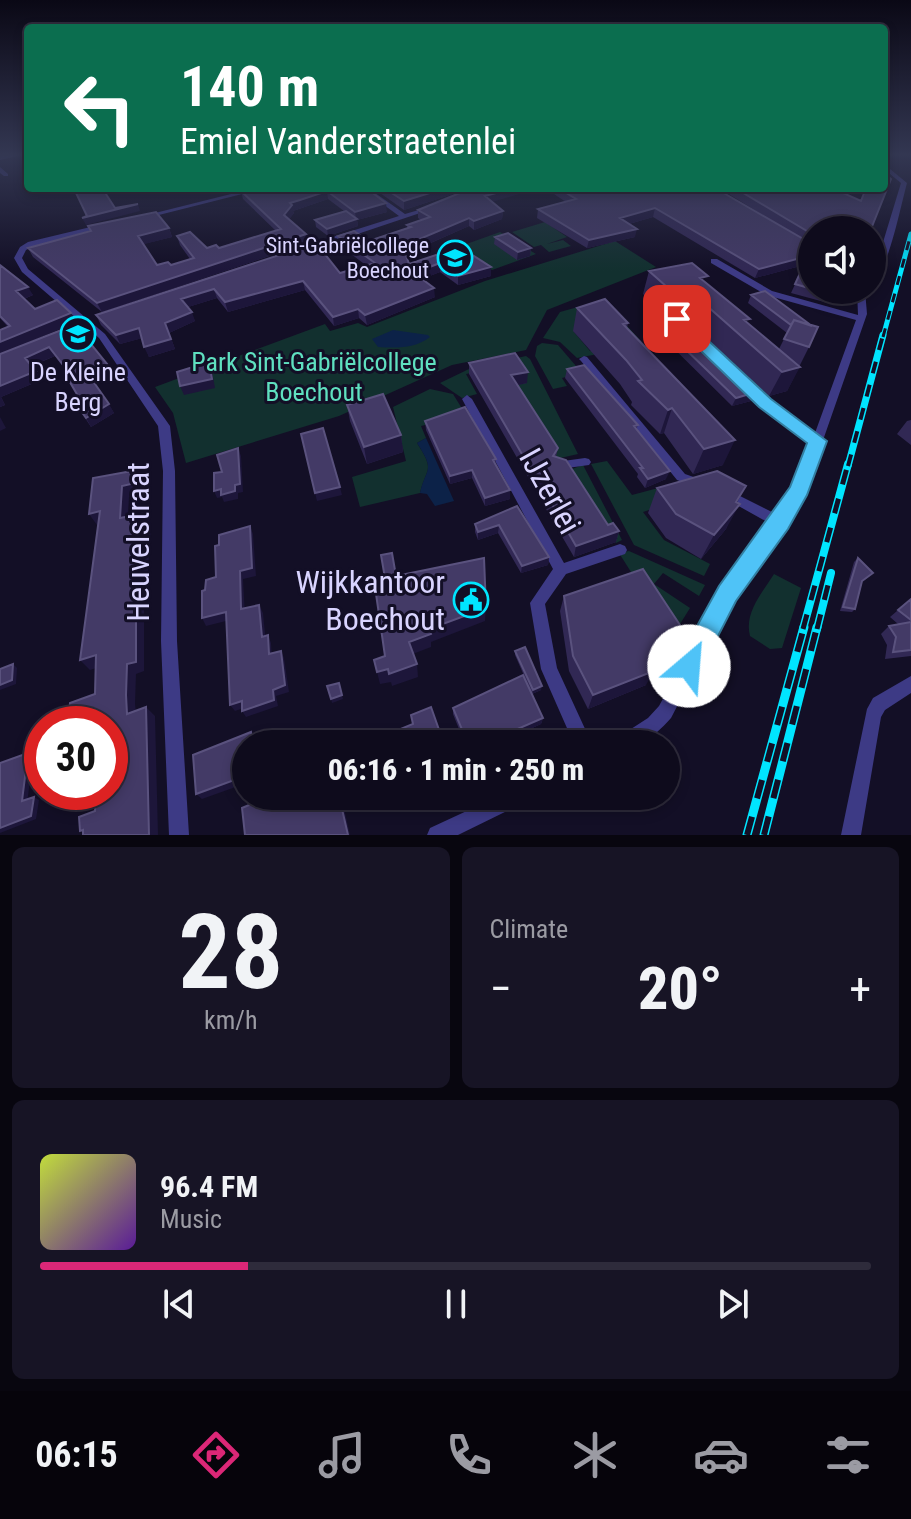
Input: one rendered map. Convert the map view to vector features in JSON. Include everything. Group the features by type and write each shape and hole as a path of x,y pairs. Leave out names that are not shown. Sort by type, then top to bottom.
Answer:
{"street":[{"path":"132,219 243,193"},
{"path":"371,193 404,217"},
{"path":"886,245 901,193"},
{"path":"292,253 441,204"},
{"name":"Heuvelstraat","path":"109,225 31,244 18,258 25,270 51,292 93,321 158,414 168,450 169,663 179,835"},
{"path":"714,261 769,293 861,319"},
{"path":"645,730 665,712 728,594 800,489 864,304"},
{"path":"74,328 93,321"},
{"path":"584,359 681,477 733,497 780,522"},
{"path":"732,371 765,403 817,441"},
{"name":"IJzerlei","path":"467,399 561,570 537,603 549,669 577,730"},
{"path":"560,465 585,462"},
{"path":"561,570 620,550"},
{"path":"851,835 873,715 879,704 911,684"},
{"path":"437,835 490,810"}],"green space":[{"path":"545,222 567,237 547,244 563,240 571,246 549,252 541,245 534,247 512,232"},
{"path":"500,232 536,254 492,270 458,247"},
{"name":"Park Sint-Gabriëlcollege Boechout","path":"615,241 656,267 547,310 526,350 452,365 339,416 186,463 173,413 155,387 325,324 330,331 358,323 367,327 485,281"},
{"path":"603,300 642,342 622,347 574,332 590,351 614,351 577,358 560,342 543,338 560,312"},
{"path":"542,343 558,345 582,373 562,378 567,386 553,389 535,356 537,346"},
{"path":"526,356 578,454 556,459 495,407 514,364 466,374 477,394 462,398 440,383 469,369"},
{"path":"430,389 453,394 466,415 421,426 426,438 417,443 428,469 420,493 360,507 352,477 406,461 393,407"},
{"path":"607,461 632,495 662,487 673,502 643,512 664,540 710,564 704,576 634,545 591,464"},
{"path":"583,465 622,540 616,543 569,470"},
{"path":"629,551 705,585 699,596 663,573 654,584 690,608 672,637 619,553"},
{"path":"774,574 801,588 782,648 770,649 750,636 749,628 755,604"}],"water":[{"path":"393,330 430,337 412,346 399,347 378,347 372,339"},
{"path":"426,438 454,501 435,506 427,494 420,493 428,465 417,443"}],"building":[{"path":"76,193 105,193 115,208 138,204 82,218 87,216"},
{"path":"243,193 321,193 290,203 292,205 284,215 306,234 97,303 28,248 91,231 88,226 156,212 169,228 138,236 157,265 168,262 171,265 194,258 177,236 190,232 207,248 216,245 219,248 281,229"},
{"path":"330,193 373,193 386,203 355,212"},
{"path":"392,193 430,193 404,201"},
{"path":"460,193 496,193 485,196 503,211 474,221 469,218 403,246 409,264 460,247 491,267 458,276 440,263 414,273 434,288 365,315 358,309 333,317 303,281 225,302 214,289 181,299 192,312 165,323 171,339 144,347 139,328 116,335 96,315 316,243 340,273 375,263 338,236 354,231 369,241 430,217 418,210"},
{"path":"566,193 724,193 798,236 798,259 759,269 655,208 620,218 637,229 589,240 538,209 576,199"},
{"path":"743,193 843,193 861,201 864,193 885,193 876,216 798,216 798,226"},
{"path":"346,211 357,219 327,229 315,220"},
{"path":"508,233 531,248 518,252 495,237"},
{"path":"692,263 708,276 700,278 750,319 744,320 800,367 782,372 690,291 683,290 676,295 649,271"},
{"path":"0,265 28,287 16,291 35,309 57,300 71,313 0,342 0,330 10,326 0,316"},
{"path":"765,291 812,326 794,320 791,325 751,295"},
{"path":"605,299 628,323 623,324 735,440 704,449 672,408 668,410 638,381 642,380 626,360 577,308"},
{"path":"672,312 756,392 736,398 651,316"},
{"path":"794,320 818,327 809,347 784,339"},
{"path":"82,322 84,324 77,327 108,365 88,374 109,404 86,418 74,401 78,396 64,372 67,370 49,347 25,358 36,371 0,386 0,354"},
{"path":"515,353 528,372 511,375 558,448 553,456 566,460 608,525 613,523 619,531 576,546 545,492 554,489 549,476 537,480 469,363"},
{"path":"209,362 212,379 180,386 177,372"},
{"path":"584,365 638,425 634,426 670,471 648,479 640,468 643,468 567,369"},
{"path":"383,394 401,435 364,447 347,405"},
{"path":"465,407 496,459 493,460 510,490 485,498 472,470 450,476 425,421"},
{"path":"323,428 340,487 315,493 301,434"},
{"path":"238,448 240,484 235,485 235,491 221,495 221,489 214,491 214,473 222,472 217,455"},
{"path":"132,471 131,484 122,486 120,518 145,513 140,573 136,574 136,662 127,664 127,706 70,706 70,703 95,694 96,655 80,660 100,511 89,514 93,478"},
{"path":"717,471 746,486 736,502 740,504 714,535 676,514 657,488"},
{"path":"517,506 549,557 522,566 499,525 478,532 475,524"},
{"path":"250,526 252,568 240,571 241,609 259,605 262,637 268,635 269,654 281,651 285,685 273,690 274,700 242,711 242,701 230,705 226,612 202,618 202,591 205,590 206,580 216,577 215,546 219,545 219,535"},
{"path":"392,553 396,576 484,558 486,608 429,629 431,634 409,642 417,664 389,674 388,669 377,672 374,660 385,656 374,580 385,578 381,555"},
{"path":"858,558 873,573 862,581 855,609 843,607"},
{"path":"643,569 680,625 654,671 593,695 573,656 564,596"},
{"path":"911,599 911,620 898,610"},
{"path":"911,622 911,650 893,652 896,637 889,626"},
{"path":"525,647 542,686 533,690 515,651"},
{"path":"13,664 12,680 0,685 0,669"},
{"path":"523,675 543,718 515,730 462,730 453,708"},
{"path":"339,683 342,695 331,699 327,686"},
{"path":"146,707 149,835 83,835 79,817 95,811 128,810 128,714"},
{"path":"431,707 439,730 398,730 413,724 411,715"},
{"path":"232,740 232,781 196,794 193,755"},
{"path":"24,754 22,801 24,810 32,810 31,816 0,828 0,763"},
{"path":"242,810 342,810 348,835 245,835"}],"railway":[{"path":"883,337 911,234"},
{"path":"848,466 883,335"},
{"path":"803,629 848,464"},
{"path":"817,629 831,573"},
{"path":"747,835 804,627"},
{"path":"764,835 817,627"}],"place":[{"name":"Sint-Gabriëlcollege Boechout","path":"455,258"},
{"name":"De Kleine Berg","path":"78,334"},
{"name":"Wijkkantoor Boechout","path":"471,600"}],"route":[{"path":"677,319 765,403 817,441 800,489 716,613 689,666"}]}
